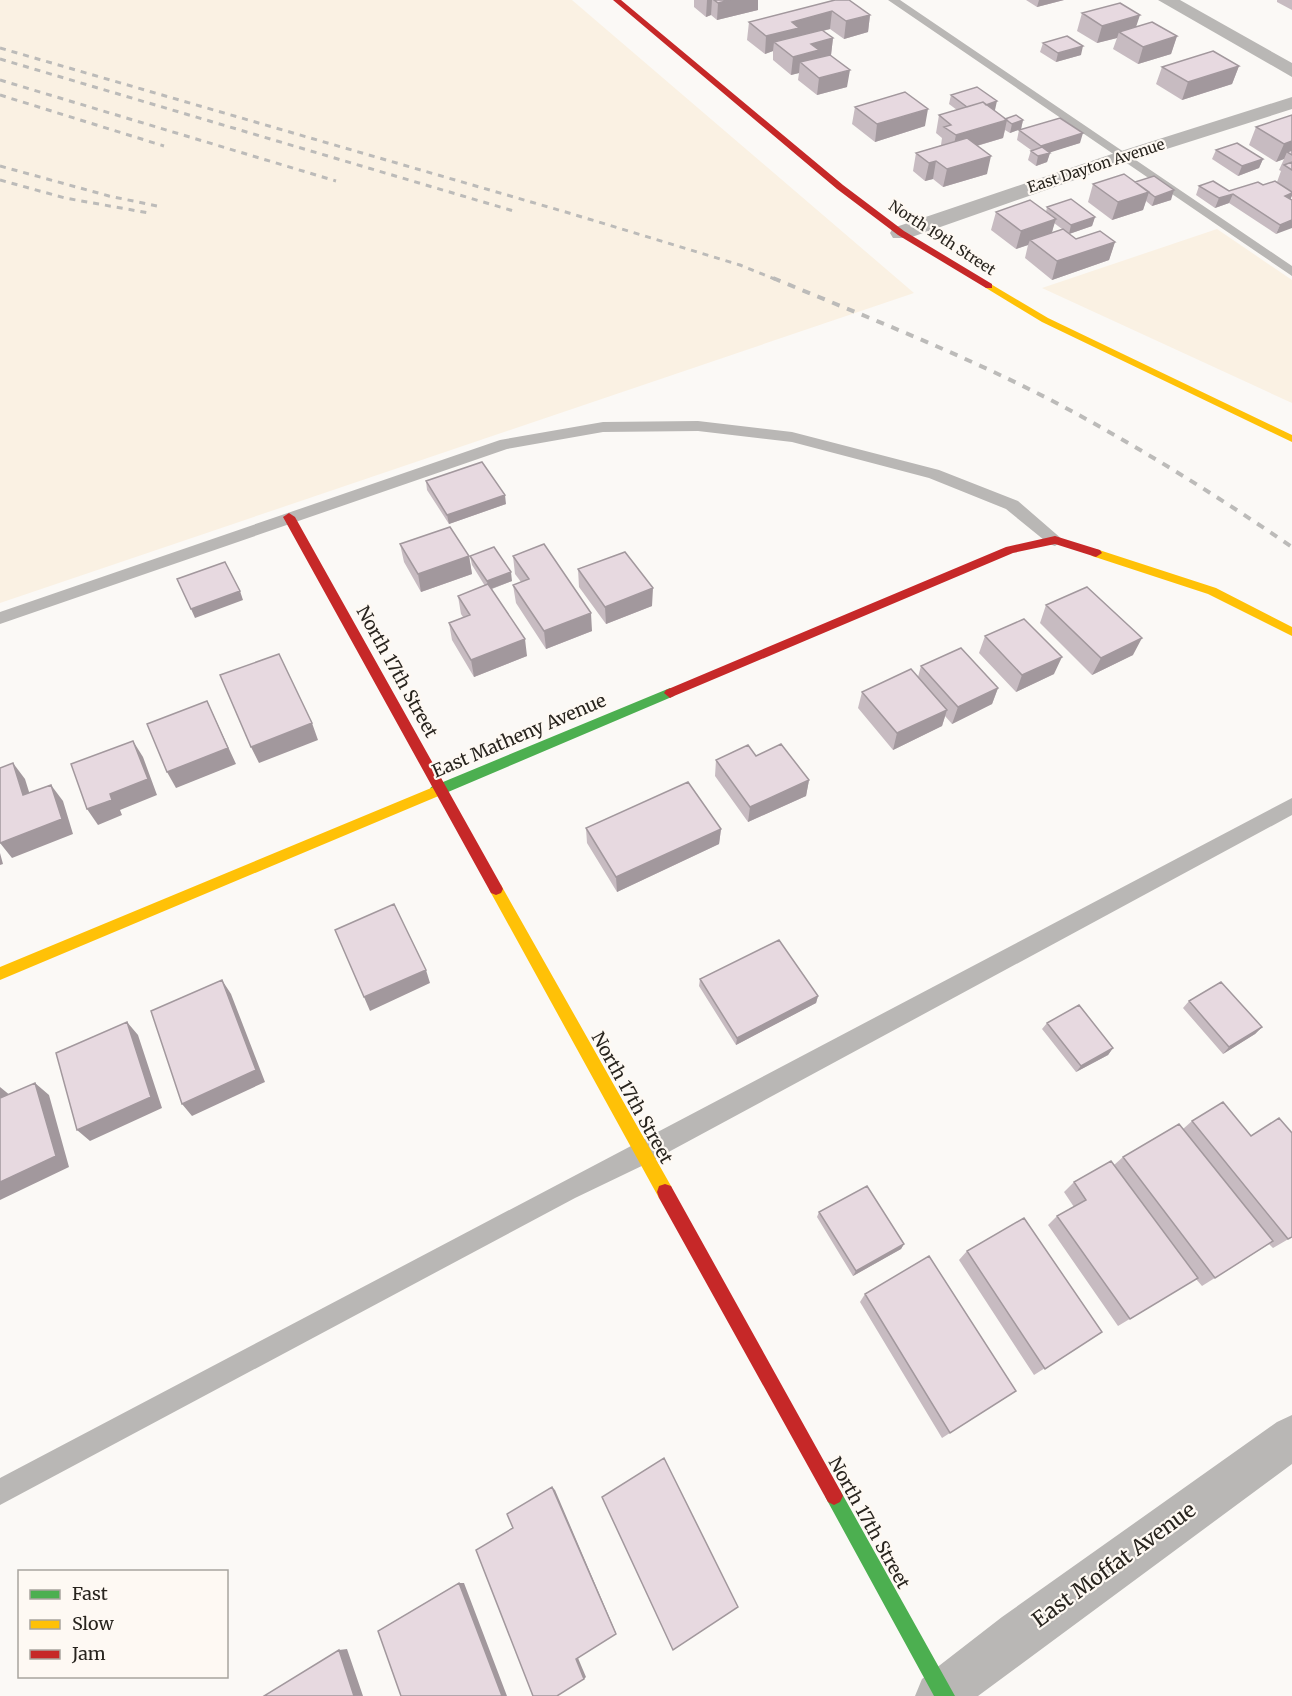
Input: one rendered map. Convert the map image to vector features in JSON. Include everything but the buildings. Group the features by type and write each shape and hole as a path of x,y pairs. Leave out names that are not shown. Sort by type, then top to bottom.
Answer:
{"street":[{"name":"North 19th Street","path":"617,0 840,187 901,233 1045,320 1292,439"},
{"path":"1167,0 1292,71"},
{"name":"East Dayton Avenue","path":"901,233 1122,157 1292,103"},
{"name":"North 17th Street","path":"289,517 442,788 942,1695"},
{"path":"1055,540 1212,591 1292,632"},
{"name":"East Matheny Avenue","path":"0,974 1010,550 1055,540"},
{"name":"East Moffat Avenue","path":"942,1695 1019,1634 1292,1437"}],"lane":[{"path":"893,0 1292,272"},
{"path":"0,618 505,444 603,427 698,426 792,437 934,474 1012,505 1055,540"},
{"path":"0,1492 567,1190 642,1154 1292,806"}],"shaded area":[{"path":"0,0 572,0 914,293 0,603"},
{"path":"1217,229 1292,280 1292,403 1042,288"}],"railway":[{"path":"0,48 569,213 740,265 777,280"},
{"path":"0,59 517,212"},
{"path":"0,80 336,181"},
{"path":"0,95 164,146"},
{"path":"0,166 109,196 162,207"},
{"path":"0,180 65,198 149,213"},
{"path":"773,278 956,355 1064,407 1180,474 1292,547"}],"traffic: fast":[{"path":"436,791 670,693"},
{"path":"834,1496 945,1696"}],"traffic: slow":[{"path":"989,286 1045,320 1292,439"},
{"path":"1096,553 1212,591 1292,632"},
{"path":"0,974 436,791"},
{"path":"496,889 665,1192"}],"traffic: jam":[{"path":"617,0 840,187 901,233 989,286"},
{"path":"289,517 496,889"},
{"path":"670,693 1010,550 1055,540 1096,553"},
{"path":"665,1192 834,1496"}]}
